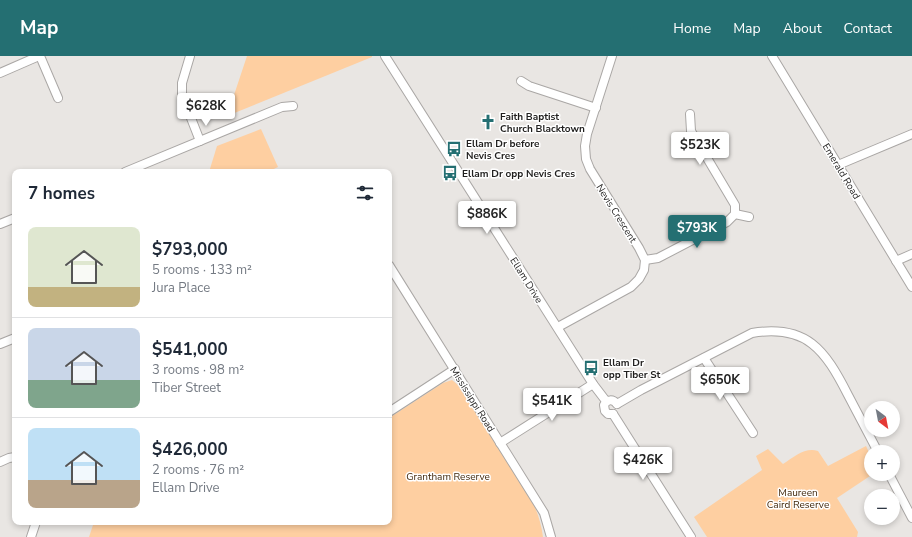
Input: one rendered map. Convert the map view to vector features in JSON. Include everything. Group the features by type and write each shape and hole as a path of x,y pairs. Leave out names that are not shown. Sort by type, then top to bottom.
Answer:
{"street":[{"path":"0,73 39,56 58,98"},
{"path":"190,56 182,83 182,95 200,141"},
{"name":"Ellam Drive","path":"385,56 593,384 606,401"},
{"name":"Nevis Crescent","path":"612,56 587,134 585,146 586,159 597,182 639,248 644,260"},
{"name":"Emerald Road","path":"772,56 912,286"},
{"path":"521,81 528,86 596,108"},
{"path":"132,169 282,107 293,106"},
{"path":"558,327 631,287 639,279 644,270 644,260 658,258 727,222 735,214 735,205 691,131 690,114"},
{"path":"838,165 912,134"},
{"path":"735,214 749,217"},
{"path":"0,224 12,219"},
{"path":"896,261 912,254"},
{"name":"Mississippi Road","path":"392,270 544,513 551,537"},
{"path":"617,404 635,393 752,333 783,331 799,336 817,347 831,364 874,445"},
{"path":"0,344 12,339"},
{"path":"704,358 753,433"},
{"path":"392,410 455,369"},
{"path":"500,443 593,384"},
{"path":"613,414 608,414 604,411 603,407 606,401 612,400 617,404"},
{"path":"613,414 616,411 617,404"},
{"path":"613,414 691,537"},
{"path":"0,462 12,458"},
{"path":"893,481 912,518"},
{"path":"31,537 35,525"}],"green space":[{"path":"247,56 372,56 372,57 227,116"},
{"path":"261,129 278,167 274,169 210,169 217,146"},
{"name":"Grantham Reserve","path":"452,380 458,385 529,494 538,515 543,537 89,537 93,525 392,525 392,416 443,383"},
{"name":"Maureen Caird Reserve","path":"864,447 864,480 837,498 858,532 857,537 707,537 694,517 762,470 756,456 768,449 783,464 795,456 809,450 818,451 828,466"}],"place":[{"name":"Faith Baptist Church Blacktown","path":"488,122"},
{"name":"Ellam Dr before Nevis Cres","path":"454,149"},
{"name":"Ellam Dr opp Nevis Cres","path":"450,173"},
{"name":"Ellam Dr opp Tiber St","path":"591,368"}]}
